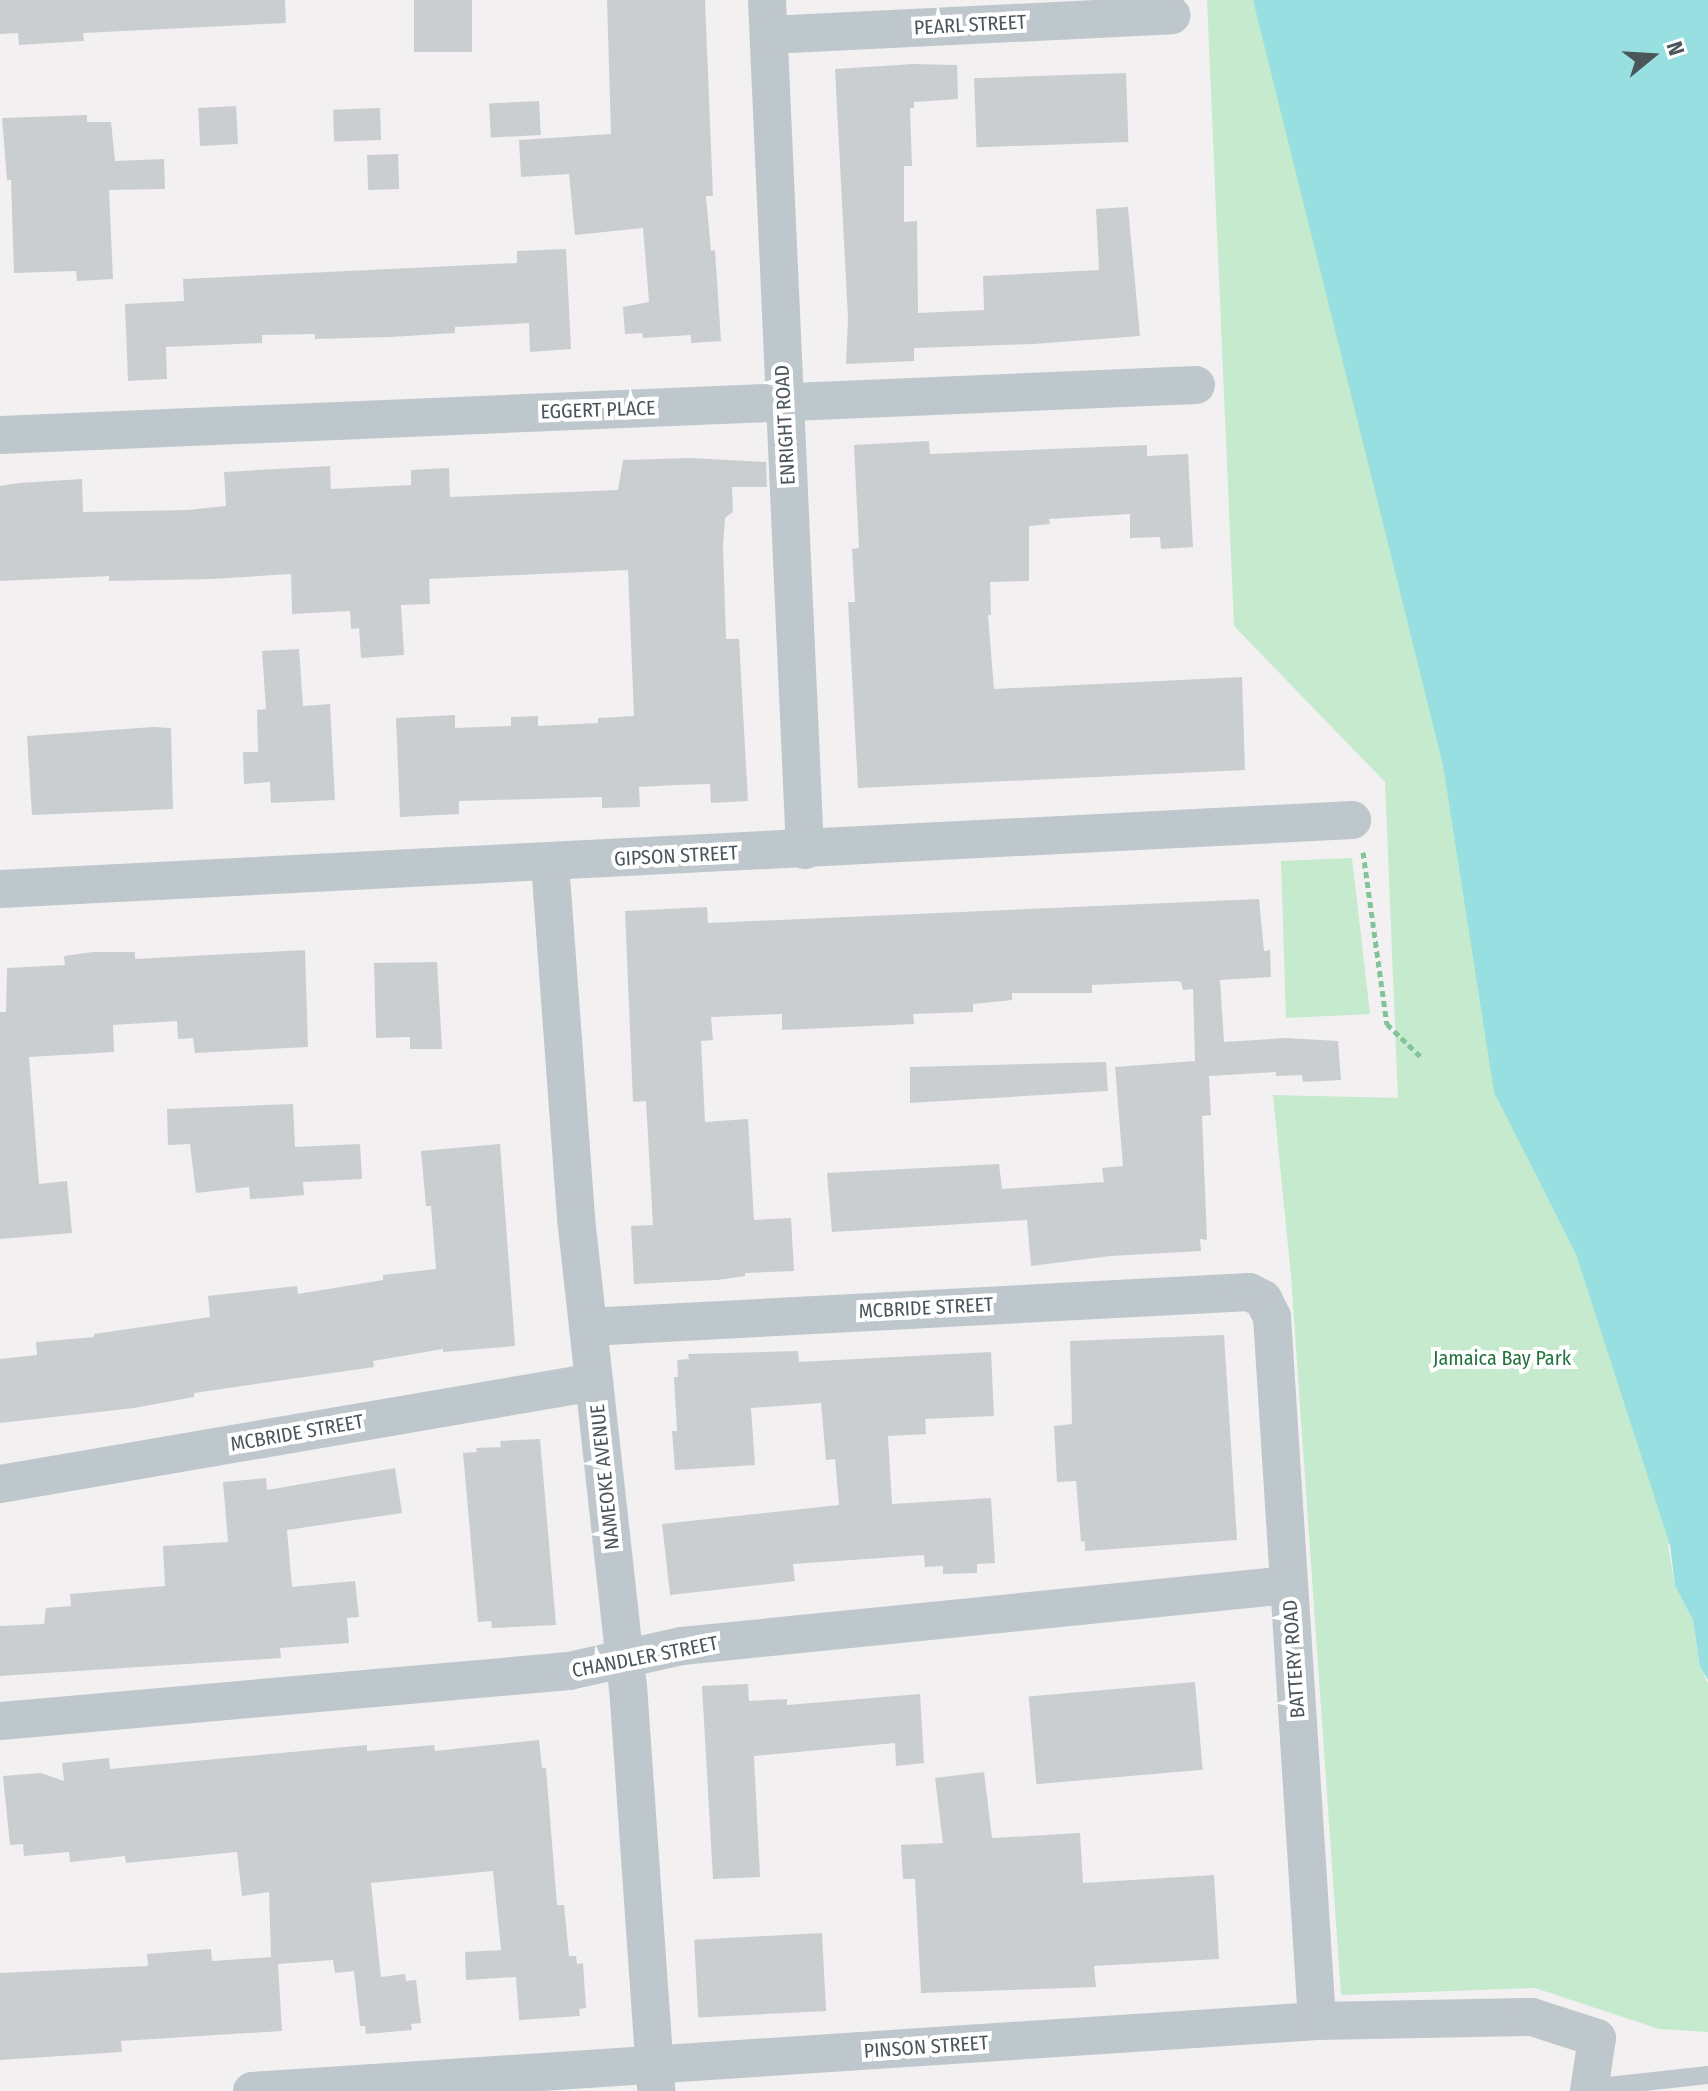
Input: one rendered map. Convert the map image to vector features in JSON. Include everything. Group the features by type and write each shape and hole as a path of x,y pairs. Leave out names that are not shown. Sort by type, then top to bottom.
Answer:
{"street":[{"name":"PEARL STREET","path":"768,17 1172,15"},
{"name":"ENRIGHT ROAD","path":"768,17 805,850"},
{"name":"EGGERT PLACE","path":"0,435 1196,385"},
{"name":"GIPSON STREET","path":"0,889 1352,820"},
{"name":"NAMEOKE AVENUE","path":"550,863 576,1218 625,1659 655,2078"},
{"name":"MCBRIDE STREET","path":"588,1327 1249,1292 1263,1299"},
{"name":"BATTERY ROAD","path":"1263,1299 1272,1317 1317,2021"},
{"name":"MCBRIDE STREET","path":"0,1484 594,1382"},
{"name":"CHANDLER STREET","path":"0,1721 569,1671 682,1646 1289,1585"},
{"name":"PINSON STREET","path":"252,2091 655,2078 1317,2021 1532,2017 1597,2038 1589,2089"}],"lane":[{"path":"1589,2089 1708,2075"}],"path":[{"path":"1352,820 1363,852 1387,1024 1421,1057"}],"green space":[{"name":"Jamaica Bay Park","path":"1207,0 1480,0 1708,1472 1668,1546 1675,1586 1693,1620 1700,1667 1708,1683 1708,2032 1659,2029 1535,1988 1341,1995 1291,1276 1273,1095 1398,1098 1385,782 1234,626"},
{"path":"1352,858 1370,1014 1286,1018 1281,861"}],"water":[{"path":"1253,0 1708,0 1708,1680 1700,1667 1693,1620 1675,1586 1670,1545 1576,1254 1494,1092 1443,765"}],"building":[{"path":"0,0 285,0 286,23 83,33 84,41 19,45 18,33 0,34"},
{"path":"414,0 472,0 472,52 414,52"},
{"path":"607,0 705,0 713,196 706,196 711,251 715,250 721,341 691,343 691,335 643,338 642,333 625,334 623,307 649,302 643,228 575,235 569,174 521,177 519,140 611,134"},
{"path":"913,64 957,65 958,99 914,102 914,108 910,108 912,166 904,166 904,222 917,221 918,313 984,310 983,276 1099,270 1096,209 1128,207 1140,336 914,348 914,361 846,364 848,318 835,69"},
{"path":"1126,73 1128,142 977,147 974,78"},
{"path":"539,101 541,135 491,138 489,104"},
{"path":"236,106 238,144 200,146 198,108"},
{"path":"380,108 381,140 334,142 333,110"},
{"path":"87,115 87,122 111,122 115,161 164,159 165,189 109,190 113,279 77,281 76,271 14,273 11,180 7,180 2,118"},
{"path":"398,154 399,189 368,190 367,155"},
{"path":"566,249 571,349 530,352 529,323 455,327 455,333 391,337 315,339 315,334 262,335 262,343 166,347 167,379 128,381 125,304 184,301 183,279 517,263 517,251"},
{"path":"929,441 930,454 1147,445 1147,456 1188,454 1193,547 1161,549 1160,537 1130,538 1130,514 1049,519 1050,524 1029,526 1029,581 990,582 991,615 988,615 994,689 1242,677 1245,770 858,788 848,602 855,602 852,549 859,548 854,445"},
{"path":"691,458 766,462 767,487 732,487 733,512 725,518 723,547 726,639 739,639 748,801 711,803 710,784 675,785 639,787 640,807 602,808 602,797 459,801 459,814 400,817 396,718 455,715 455,728 511,726 511,717 538,716 538,726 598,723 598,718 634,716 628,570 429,579 430,604 401,605 404,655 361,658 359,628 351,629 350,611 292,614 291,574 212,579 109,581 109,576 0,581 0,486 82,479 83,512 188,510 226,506 224,472 330,466 331,489 411,485 411,470 449,468 450,497 618,490 623,460"},
{"path":"299,649 303,706 330,704 335,800 271,803 270,782 244,784 243,752 258,752 257,710 266,709 262,651"},
{"path":"171,728 173,809 32,815 27,736"},
{"path":"1259,899 1264,951 1270,950 1271,977 1220,980 1224,1042 1286,1038 1338,1041 1341,1080 1303,1082 1302,1075 1276,1076 1276,1072 1209,1076 1211,1115 1202,1116 1207,1240 1200,1239 1201,1251 1111,1256 1031,1266 1027,1220 832,1232 827,1173 999,1164 1002,1189 1104,1182 1102,1168 1123,1166 1115,1067 1195,1061 1193,989 1183,990 1181,982 1177,981 1092,985 1092,993 1012,993 1012,1000 973,1004 973,1012 913,1014 914,1024 782,1030 782,1014 711,1017 713,1040 701,1041 705,1122 748,1119 754,1220 791,1218 794,1271 745,1273 745,1276 717,1280 634,1284 631,1226 653,1225 646,1101 633,1102 625,911 707,907 708,923"},
{"path":"305,950 308,1047 195,1053 193,1038 178,1039 177,1021 113,1025 114,1052 29,1057 39,1184 67,1181 72,1233 0,1239 0,1012 6,1012 7,968 65,965 64,956 93,952 135,952 135,959"},
{"path":"437,962 442,1049 410,1049 410,1037 376,1038 374,963"},
{"path":"1106,1062 1108,1091 910,1103 910,1067"},
{"path":"293,1104 295,1147 360,1144 362,1179 303,1182 304,1195 269,1198 250,1199 249,1187 196,1193 190,1144 168,1145 167,1109"},
{"path":"500,1144 515,1346 443,1352 443,1349 373,1361 374,1367 194,1393 194,1397 134,1408 0,1423 0,1359 37,1355 36,1342 94,1337 94,1334 210,1317 208,1296 297,1286 298,1294 383,1280 383,1275 436,1269 431,1206 426,1206 421,1151"},
{"path":"1224,1335 1237,1540 1085,1551 1085,1541 1081,1542 1076,1481 1057,1482 1054,1426 1072,1424 1070,1341"},
{"path":"798,1351 799,1362 991,1352 994,1416 925,1419 926,1434 888,1436 892,1504 991,1498 995,1563 977,1564 977,1573 943,1574 943,1566 925,1567 924,1555 793,1564 795,1581 670,1595 662,1524 839,1505 835,1459 826,1460 821,1403 751,1408 755,1465 675,1470 672,1431 677,1431 674,1377 678,1377 677,1360 689,1359 688,1354"},
{"path":"540,1439 556,1625 492,1628 491,1621 478,1622 463,1453 477,1452 476,1448 501,1447 500,1441"},
{"path":"395,1468 402,1513 287,1530 292,1587 355,1581 359,1617 347,1618 349,1643 280,1648 281,1658 0,1676 0,1626 44,1624 46,1608 71,1606 70,1594 165,1586 163,1546 228,1542 223,1482 266,1478 267,1490"},
{"path":"1195,1682 1203,1770 1036,1784 1029,1697"},
{"path":"748,1684 749,1701 787,1699 787,1705 920,1694 924,1763 896,1766 895,1743 754,1756 760,1877 713,1879 702,1686"},
{"path":"539,1740 542,1768 546,1768 557,1905 564,1905 569,1956 576,1956 577,1964 583,1963 586,2008 579,2009 580,2016 519,2020 516,1977 466,1980 465,1952 501,1950 493,1871 371,1883 381,1977 405,1974 406,1981 416,1980 421,2023 411,2024 412,2030 366,2034 365,2026 360,2026 354,1971 335,1973 333,1960 278,1964 282,2031 121,2041 122,2052 0,2060 0,1973 148,1966 147,1954 211,1949 212,1961 271,1957 269,1892 242,1896 237,1852 126,1863 125,1856 70,1862 69,1852 24,1856 23,1844 10,1845 3,1776 41,1773 64,1781 62,1763 109,1758 110,1769 367,1745 367,1751 434,1745 435,1751"},
{"path":"984,1772 992,1838 1080,1833 1083,1883 1214,1875 1219,1959 1094,1966 1096,1987 921,1993 915,1879 903,1879 901,1845 943,1843 935,1778"},
{"path":"822,1933 826,2011 698,2018 694,1940"}]}
